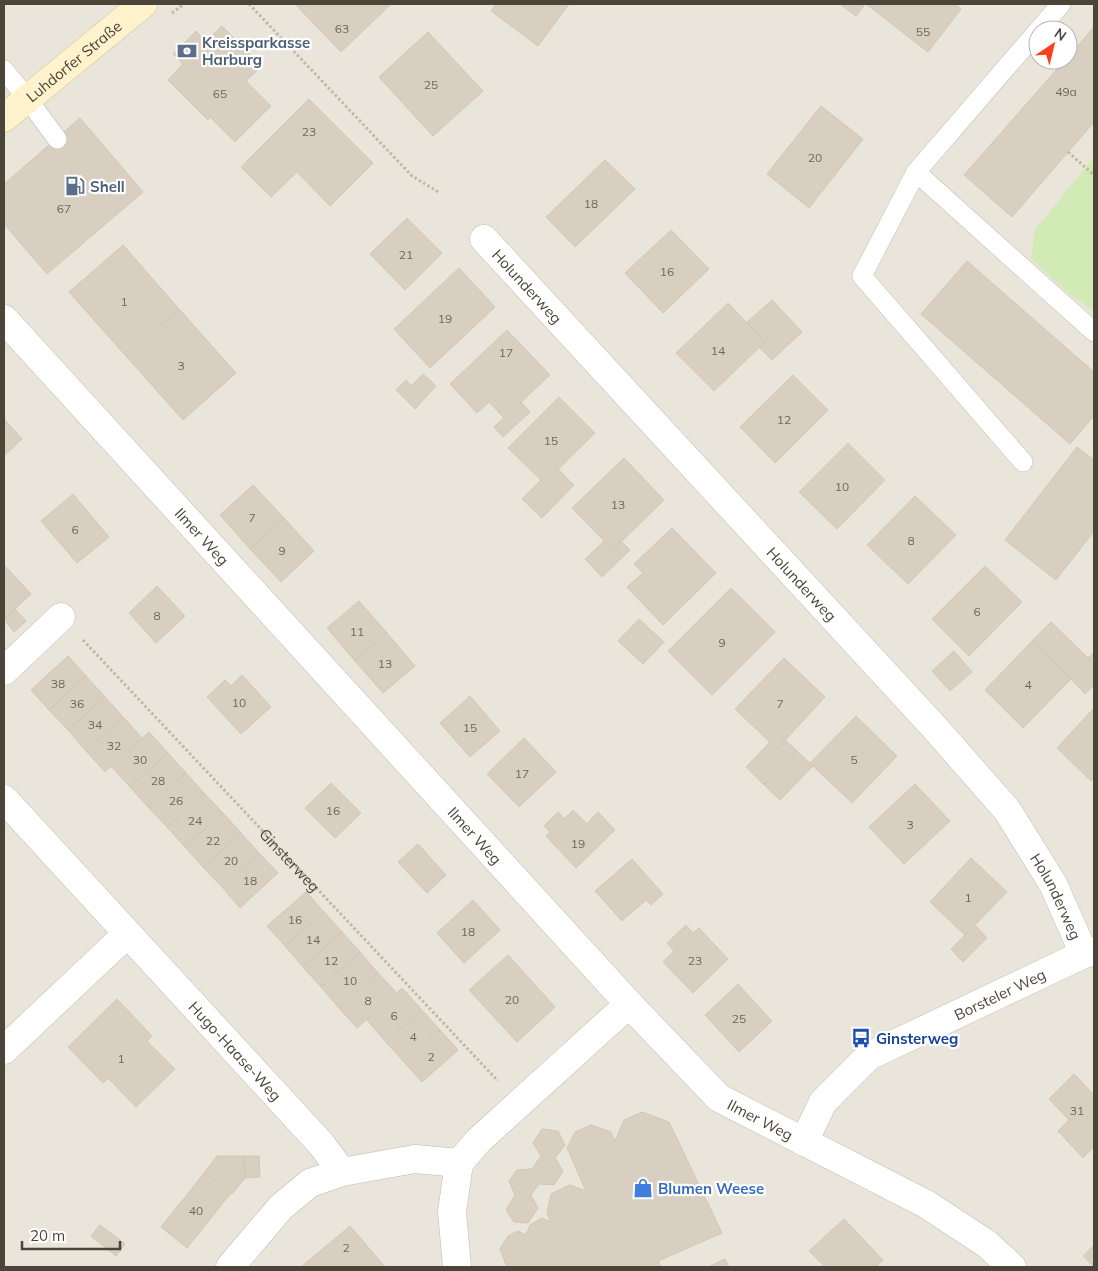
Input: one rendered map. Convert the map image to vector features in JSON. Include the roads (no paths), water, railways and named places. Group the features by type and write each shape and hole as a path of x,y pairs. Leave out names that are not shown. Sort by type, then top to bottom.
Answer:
{"main road":[{"name":"Luhdorfer Straße","path":"4,118 143,4"}],"street":[{"name":"Holunderweg","path":"484,239 935,728 1007,810 1053,884 1089,952"},
{"name":"Ilmer Weg","path":"4,319 629,1004 719,1098 926,1204 988,1244 1012,1267"},
{"path":"4,671 61,617"},
{"name":"Hugo-Haase-Weg","path":"4,799 316,1138 342,1172"},
{"path":"4,1050 127,934"},
{"name":"Borsteler Weg","path":"804,1142 823,1102 869,1056 1089,952"},
{"path":"457,1267 452,1212 459,1164 479,1140 629,1004"},
{"path":"230,1267 281,1207 310,1183 342,1172 415,1159 459,1164"}],"lane":[{"path":"1023,462 862,276 916,172 1060,4"},
{"path":"4,70 28,98 56,139"},
{"path":"916,172 1094,332"}],"place":[{"name":"Kreissparkasse Harburg","path":"187,51"},
{"name":"Shell","path":"75,186"},
{"name":"Ginsterweg","path":"861,1038"},
{"name":"Blumen Weese","path":"643,1188"}]}
